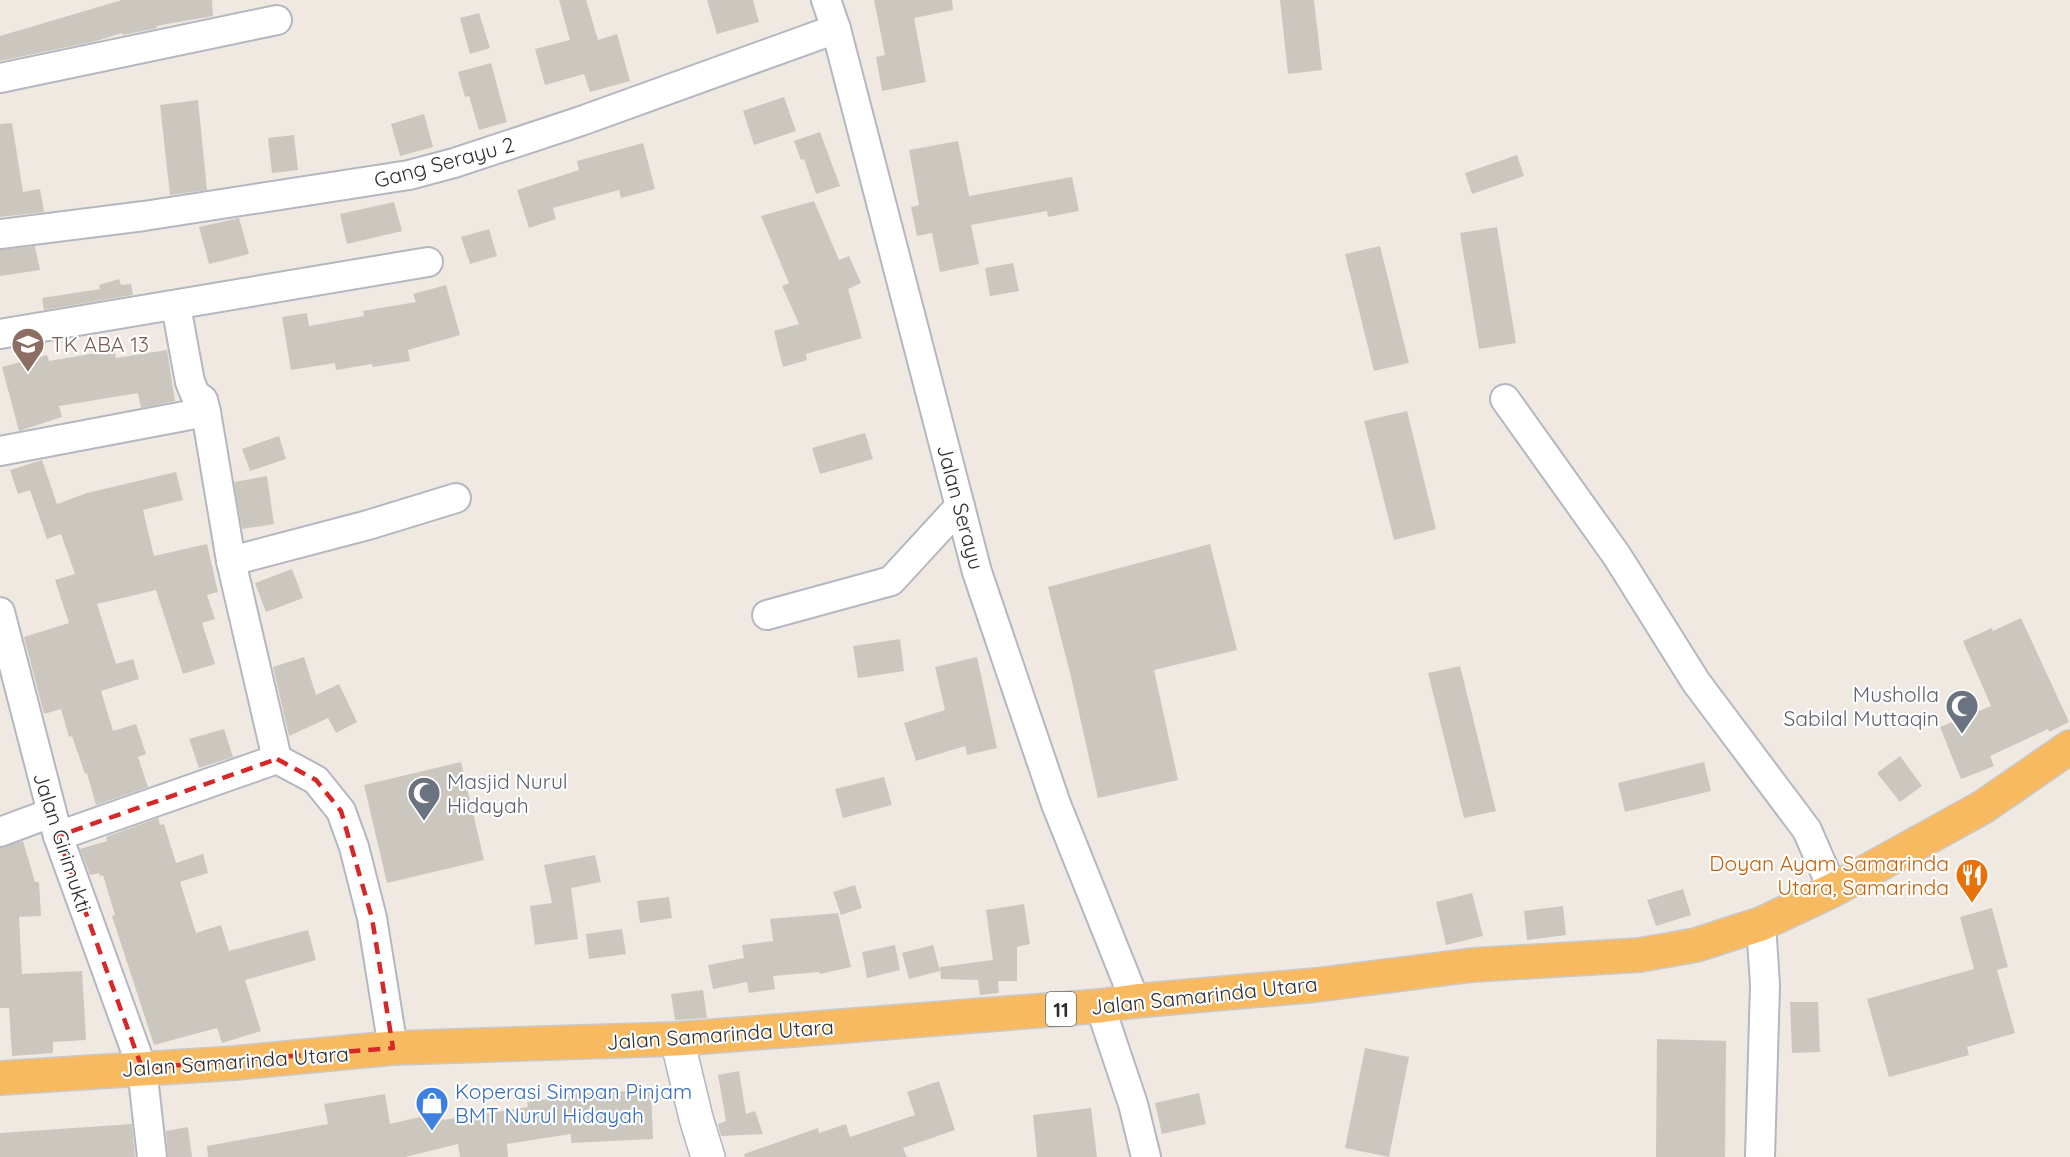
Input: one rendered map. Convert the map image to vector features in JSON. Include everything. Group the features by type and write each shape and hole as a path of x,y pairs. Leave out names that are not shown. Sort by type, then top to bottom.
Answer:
{"highway":[{"name":"Jalan Samarinda Utara","path":"0,1078 235,1063 393,1048 677,1039 1100,1006 1316,985 1473,965 1659,952 1715,940 1761,924 1833,890 1983,807 2070,747"}],"street":[{"name":"Jalan Serayu","path":"826,0 836,29 977,572 1056,804 1135,1001"},
{"path":"0,78 277,20"},
{"name":"Gang Serayu 2","path":"0,234 144,216 409,176 581,121 836,29"},
{"path":"0,334 428,262"},
{"path":"176,306 190,382 195,394 203,400 206,412 231,561 277,759"},
{"path":"1505,399 1617,556 1696,682 1807,830 1833,890"},
{"path":"0,451 206,412"},
{"path":"231,561 368,525 456,498"},
{"path":"767,615 891,581 960,506"},
{"name":"Jalan Girimukti","path":"0,612 54,825 142,1068 152,1157"},
{"path":"0,832 54,825 277,759 316,780 341,811 354,847 372,918 393,1048"},
{"path":"1760,1157 1765,986 1761,924"},
{"path":"1100,1006 1132,1104 1146,1157"},
{"path":"677,1039 696,1119 708,1157"}],"highlighted area":[{"path":"277,759 316,780 341,811 372,918 393,1048 142,1068 58,836"}],"building":[{"path":"122,0 212,0 213,16 156,26 157,28 123,35 122,33 96,41 0,61 0,36"},
{"path":"559,0 586,0 598,40 617,34 630,81 590,92 584,74 545,85 535,49 570,40"},
{"path":"707,0 753,0 759,22 717,34"},
{"path":"874,0 952,0 953,10 914,18 926,82 882,91 876,57 885,55"},
{"path":"1280,0 1314,0 1322,70 1288,74"},
{"path":"479,13 490,48 470,54 460,18"},
{"path":"491,63 507,122 479,130 469,96 465,97 458,72"},
{"path":"784,97 796,131 754,145 743,111"},
{"path":"198,100 207,190 170,195 160,105"},
{"path":"424,114 433,147 400,156 391,124"},
{"path":"12,123 23,192 40,189 44,212 0,217 0,124"},
{"path":"820,132 840,186 816,194 804,159 801,160 794,141"},
{"path":"294,135 298,170 272,173 268,138"},
{"path":"958,141 969,196 1072,177 1079,211 1048,217 1047,211 971,225 979,264 940,272 932,233 917,236 911,207 919,205 909,150"},
{"path":"643,143 655,189 621,198 619,190 553,208 556,219 529,228 517,190 579,170 577,161"},
{"path":"1517,155 1524,176 1472,194 1465,173"},
{"path":"814,201 839,260 849,256 861,283 848,289 862,338 806,354 807,360 783,367 774,331 799,324 782,286 789,283 761,216"},
{"path":"394,202 402,231 347,244 340,214"},
{"path":"239,218 249,254 209,264 199,227"},
{"path":"1497,227 1516,343 1479,349 1460,233"},
{"path":"489,229 497,256 470,264 461,237"},
{"path":"35,246 40,270 0,276 0,250"},
{"path":"1380,246 1409,363 1374,371 1345,254"},
{"path":"1013,263 1019,291 990,296 985,268"},
{"path":"119,279 121,285 131,284 133,295 44,310 42,298 100,289 99,285"},
{"path":"446,285 460,335 408,350 410,361 336,370 335,363 291,370 282,317 307,313 309,326 364,316 363,311 416,302 413,294"},
{"path":"114,350 116,358 167,350 175,401 141,408 138,393 59,406 62,417 19,431 2,367 47,355 49,361"},
{"path":"1407,411 1436,529 1394,540 1364,421"},
{"path":"865,433 873,459 820,474 812,448"},
{"path":"279,436 286,459 250,471 242,449"},
{"path":"42,460 57,504 87,493 176,472 183,500 143,510 154,556 207,544 218,592 207,595 215,619 202,623 215,664 183,674 156,590 97,604 116,664 133,659 139,679 101,691 113,731 136,724 146,754 138,757 148,787 96,805 87,773 85,774 72,736 69,737 61,709 44,714 24,637 69,623 55,580 75,574 61,534 47,539 30,490 18,494 10,470"},
{"path":"267,476 274,524 242,529 234,482"},
{"path":"1210,544 1237,650 1154,670 1178,780 1098,798 1048,587"},
{"path":"292,569 303,598 266,612 255,583"},
{"path":"2021,618 2069,722 2049,732 2048,729 1990,756 1994,766 1961,779 1940,727 1991,706 1963,641"},
{"path":"900,639 904,671 858,678 853,646"},
{"path":"304,657 316,695 339,684 357,722 336,733 328,718 289,736 273,667"},
{"path":"977,657 997,748 967,755 965,746 916,761 904,723 945,710 935,667"},
{"path":"1460,666 1496,811 1464,818 1428,673"},
{"path":"224,729 233,757 199,768 189,739"},
{"path":"1900,756 1922,786 1900,802 1877,773"},
{"name":"Masjid Nurul Hidayah","path":"461,762 484,860 387,883 364,785"},
{"path":"1704,762 1711,791 1625,812 1618,783"},
{"path":"884,777 892,805 843,818 835,789"},
{"path":"158,818 160,825 164,824 176,863 203,854 208,873 180,882 196,933 221,925 229,951 308,930 316,960 245,980 261,1031 222,1043 217,1028 154,1045 112,916 115,915 103,875 100,876 99,873 90,875 80,849 107,841 106,837"},
{"path":"23,841 35,882 39,882 41,916 19,917 22,974 82,971 86,1040 53,1042 53,1053 12,1056 9,1008 0,1008 0,848"},
{"path":"595,855 601,882 571,888 578,939 535,945 530,906 552,903 544,865"},
{"path":"855,885 862,908 841,915 833,892"},
{"path":"1683,889 1691,915 1656,926 1647,900"},
{"path":"1472,893 1483,936 1446,945 1436,902"},
{"path":"669,897 672,918 640,923 637,901"},
{"path":"1024,904 1030,944 1017,947 1017,981 998,981 999,993 980,995 978,980 941,979 940,967 993,960 986,910"},
{"path":"1563,906 1566,935 1527,940 1524,911"},
{"path":"1992,908 2008,967 1997,970 2015,1033 1967,1047 1969,1055 1889,1077 1867,999 1974,969 1960,917"},
{"path":"838,913 851,967 820,974 819,972 773,976 775,989 749,993 747,982 713,989 708,965 744,958 742,945 773,941 770,919"},
{"path":"622,929 626,954 589,959 586,934"},
{"path":"895,945 900,970 867,978 862,952"},
{"path":"933,945 940,971 909,979 902,953"},
{"path":"703,990 707,1018 675,1020 671,994"},
{"path":"1790,1002 1818,1002 1820,1052 1792,1053"},
{"path":"1657,1039 1726,1041 1725,1157 1656,1157"},
{"path":"1365,1048 1409,1057 1389,1157 1345,1148"},
{"path":"739,1071 746,1114 755,1111 763,1134 721,1136 718,1124 726,1121 718,1075"},
{"path":"939,1081 955,1130 903,1148 907,1157 745,1157 744,1154 818,1128 819,1133 846,1124 850,1137 915,1115 907,1092"},
{"path":"651,1090 653,1139 571,1143 571,1134 507,1144 508,1157 460,1157 458,1144 405,1157 208,1157 207,1146 328,1124 324,1104 385,1094 390,1124 441,1112 443,1120 528,1107 527,1102 569,1096 569,1094"},
{"path":"1199,1093 1206,1124 1162,1134 1155,1103"},
{"path":"1091,1108 1097,1157 1037,1157 1033,1115"},
{"path":"132,1124 135,1157 0,1157 0,1133"},
{"path":"188,1127 192,1157 168,1157 166,1131"}],"place":[{"name":"TK ABA 13","path":"28,373"},
{"name":"Musholla Sabilal Muttaqin","path":"1962,735"},
{"name":"Masjid Nurul Hidayah","path":"424,822"},
{"name":"Doyan Ayam Samarinda Utara, Samarinda","path":"1972,904"},
{"name":"Koperasi Simpan Pinjam BMT Nurul Hidayah","path":"432,1132"}]}
